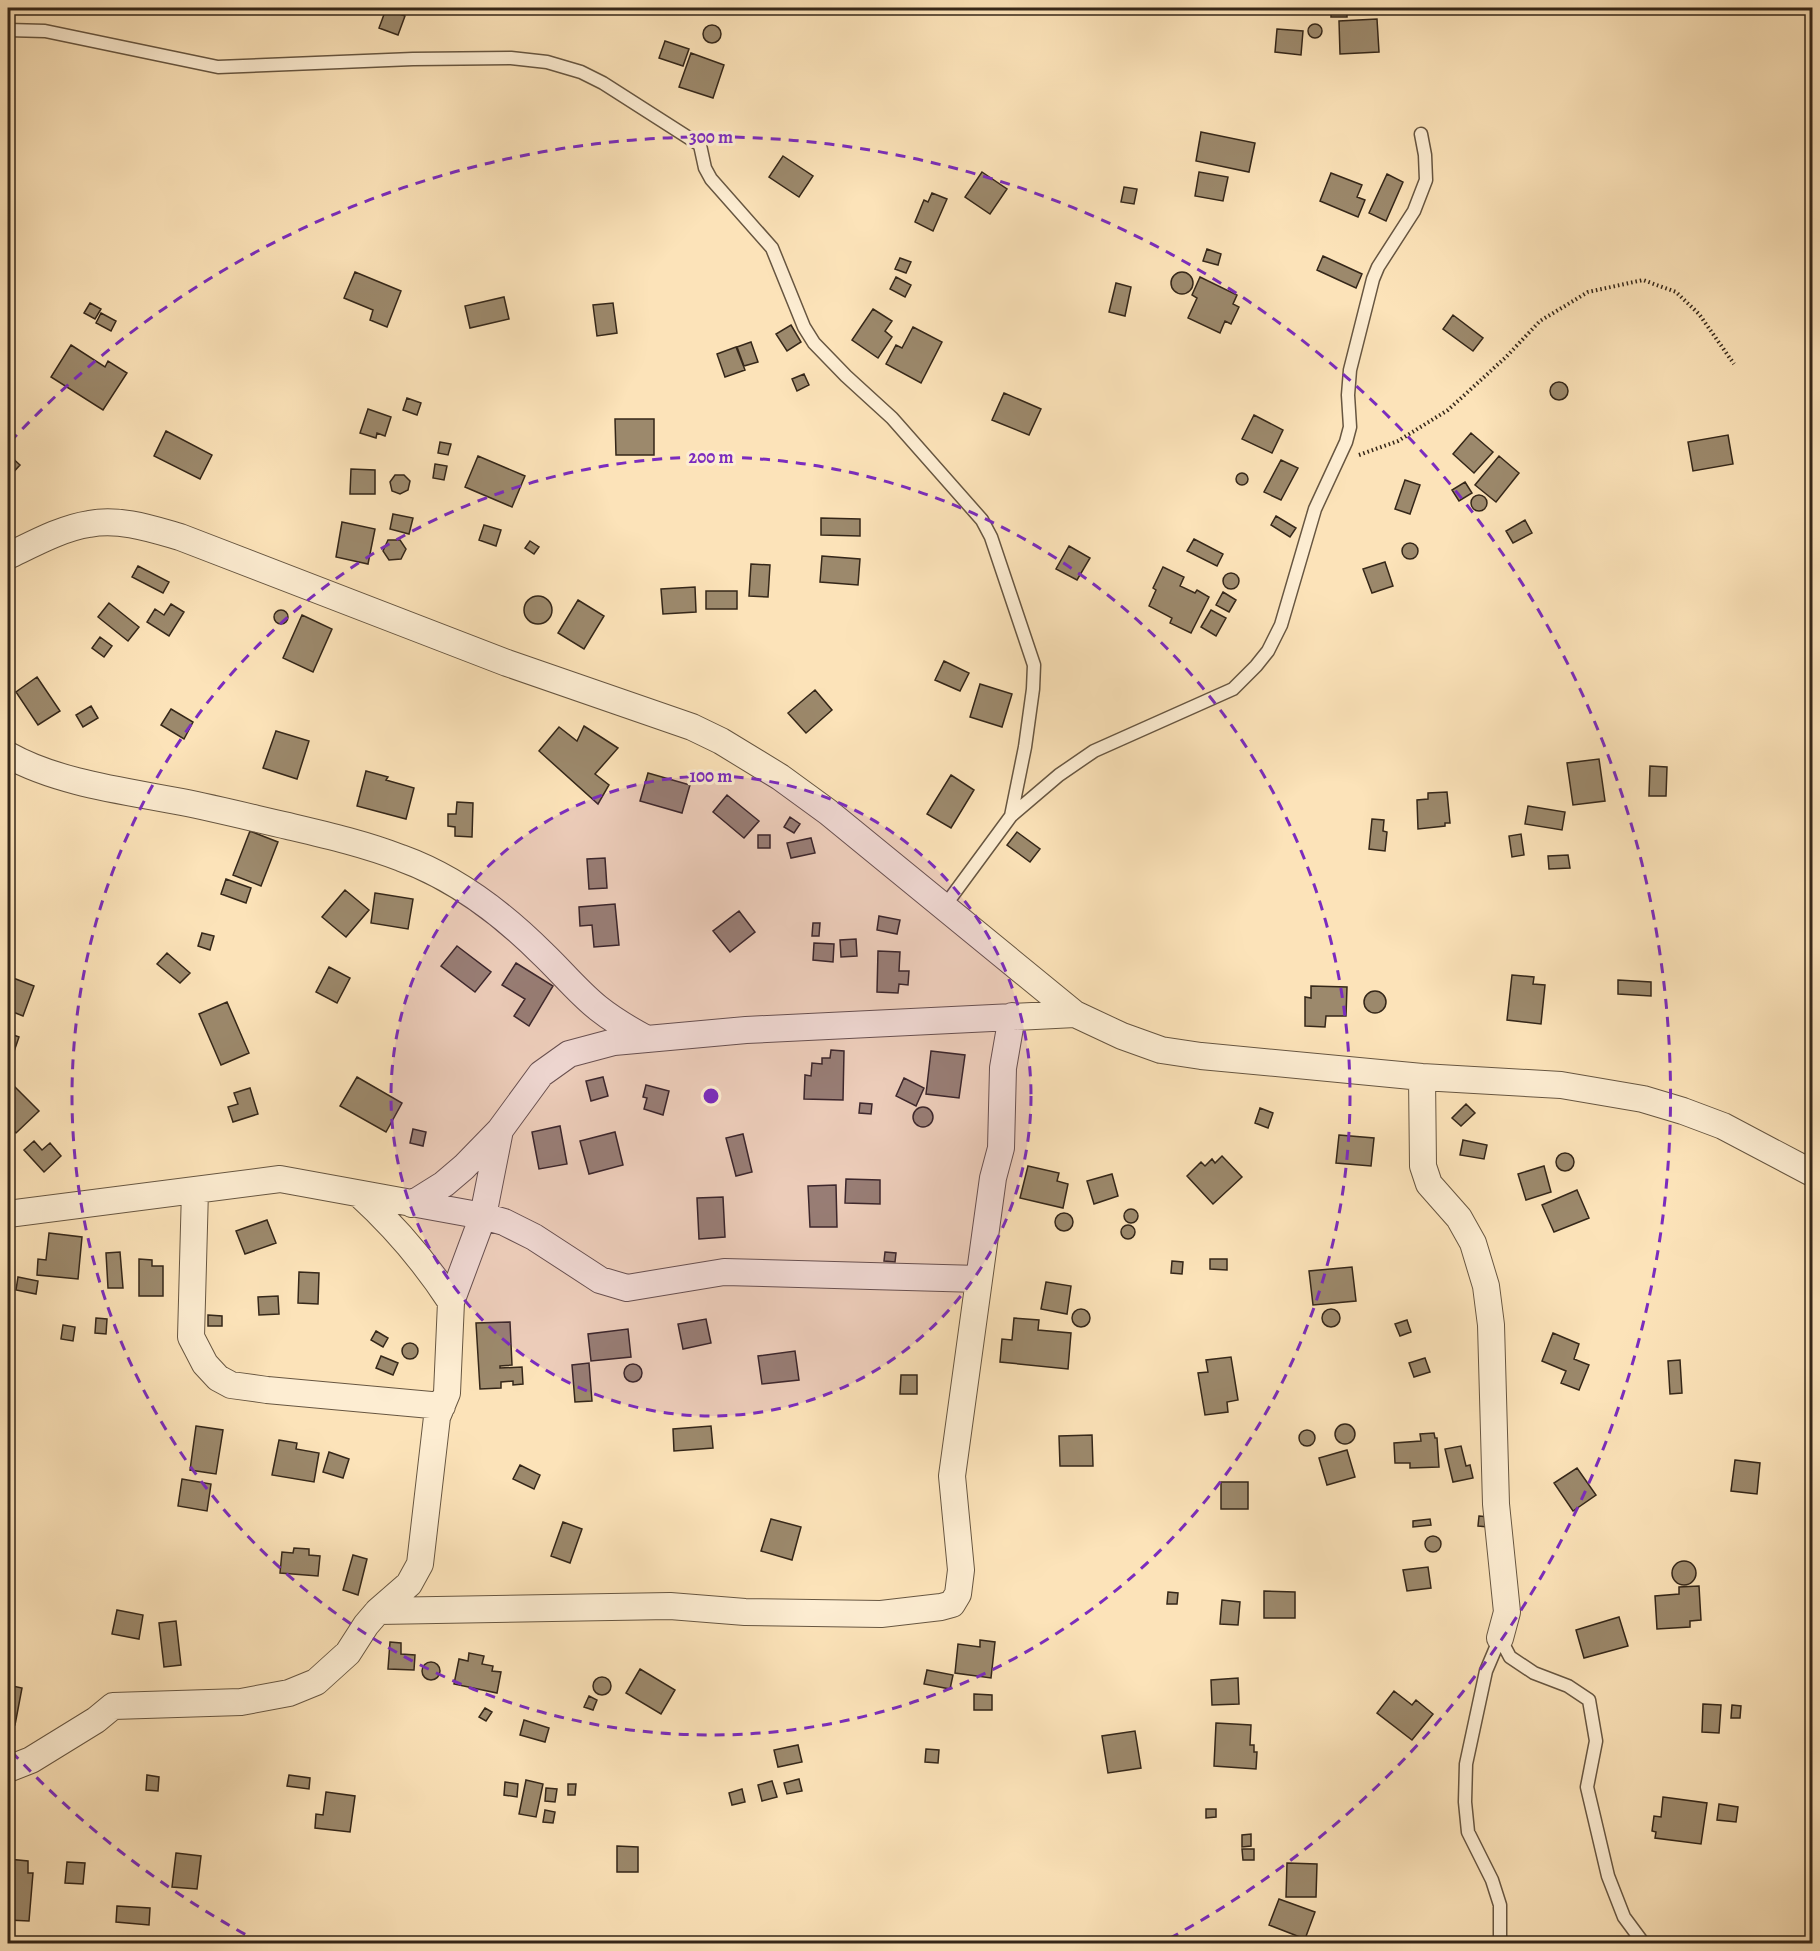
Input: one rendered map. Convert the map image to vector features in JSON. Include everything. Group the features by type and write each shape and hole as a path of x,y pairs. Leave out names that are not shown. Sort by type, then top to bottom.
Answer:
{"street":[{"path":"8,556 90,523 145,526 180,537 507,663 692,727 721,741 780,777 828,812 1075,1014 1122,1036 1161,1050 1201,1056 1422,1077 1561,1085 1643,1100 1683,1111 1723,1126 1812,1173"},
{"path":"8,755 58,775 143,796 181,802 290,827 348,841 402,858 440,875 474,896 541,952 595,1006 647,1040"},
{"path":"412,1204 444,1184 464,1167 500,1130 541,1074 568,1054 614,1042 746,1030 1075,1014"},
{"path":"378,1611 670,1606 746,1612 881,1614 952,1604 958,1594 961,1570 952,1476 993,1178 1001,1148 1003,1068 1012,1016"},
{"path":"1422,1077 1422,1166 1429,1184 1460,1218 1473,1243 1486,1286 1491,1325 1496,1504 1507,1612 1500,1638"},
{"path":"8,1768 31,1760 96,1720 113,1706 241,1702 290,1693 316,1682 348,1653 378,1611 409,1584 420,1564 436,1417 447,1393 451,1302 483,1216 500,1130"},
{"path":"8,1214 280,1179 483,1216 504,1222 534,1237 600,1280 627,1288 724,1272 979,1279"},
{"path":"195,1190 191,1336 200,1356 218,1378 231,1385 267,1390 442,1406"},
{"path":"358,1194 385,1218 433,1274 451,1302"}],"lane":[{"path":"8,30 45,31 218,67 413,59 511,58 547,62 581,72 603,83 700,145 705,168 711,179 772,248 804,327 814,343 891,417 982,520 991,537 1034,665 1034,689 1011,816"},
{"path":"944,907 1011,816 1059,775 1094,751 1233,689 1246,678 1268,651 1281,625 1315,509 1346,442 1350,427 1348,395 1350,370 1373,279 1414,211 1426,180 1421,134"},
{"path":"1500,1638 1483,1682 1466,1764 1465,1802 1468,1832 1492,1880 1500,1905 1500,1944"},
{"path":"1500,1638 1510,1657 1534,1673 1568,1686 1589,1700 1596,1741 1587,1787 1608,1876 1624,1917 1644,1944"}],"path":[{"path":"1335,463 1398,441 1448,410 1506,357 1540,321 1588,292 1643,280 1676,292 1699,314 1734,363"}],"building":[{"path":"388,8 407,8 404,14"},
{"path":"1331,8 1347,8 1347,17 1331,17"},
{"path":"386,9 405,16 398,35 379,28"},
{"path":"1377,19 1379,52 1340,54 1339,21"},
{"path":"1315,24 1320,26 1322,31 1320,36 1315,38 1310,36 1308,31 1310,26"},
{"path":"708,25 716,25 721,30 719,41 708,43 703,38 703,30"},
{"path":"1277,29 1303,31 1301,55 1275,52"},
{"path":"665,41 689,49 683,66 659,58"},
{"path":"691,53 724,65 713,98 679,87"},
{"path":"1201,132 1255,143 1249,172 1196,161"},
{"path":"783,156 813,176 799,197 769,177"},
{"path":"982,172 1007,189 990,214 965,197"},
{"path":"1199,172 1228,177 1223,201 1195,196"},
{"path":"1331,173 1362,185 1357,197 1365,200 1358,217 1320,201"},
{"path":"1387,174 1403,182 1386,221 1369,213"},
{"path":"1124,187 1137,189 1134,204 1121,202"},
{"path":"932,193 947,199 933,231 915,222 924,200 928,202"},
{"path":"1207,249 1221,254 1218,265 1203,261"},
{"path":"1323,256 1362,274 1356,288 1317,270"},
{"path":"900,258 911,262 906,273 895,269"},
{"path":"355,272 401,291 387,327 370,320 373,310 344,298"},
{"path":"1182,272 1190,275 1193,283 1190,291 1182,294 1174,291 1171,283 1174,275"},
{"path":"896,277 911,285 905,297 890,289"},
{"path":"1200,277 1237,295 1233,304 1239,307 1231,324 1225,321 1220,333 1188,318 1197,298 1192,295"},
{"path":"1116,283 1131,287 1125,316 1109,312"},
{"path":"504,297 509,319 470,328 465,306"},
{"path":"90,303 101,309 95,319 84,313"},
{"path":"613,303 617,333 597,336 593,305"},
{"path":"873,309 892,321 885,331 892,337 878,358 852,340"},
{"path":"101,313 116,321 111,331 96,323"},
{"path":"1453,315 1483,338 1473,351 1443,329"},
{"path":"791,325 801,342 787,351 776,334"},
{"path":"913,327 942,342 921,383 886,364 896,345 902,348"},
{"path":"751,342 758,362 744,366 737,347"},
{"path":"71,345 105,367 108,361 127,373 103,410 51,377"},
{"path":"736,347 745,370 725,377 717,354"},
{"path":"804,374 809,385 797,391 792,379"},
{"path":"1559,382 1565,385 1568,391 1565,397 1559,400 1553,397 1550,391 1553,385"},
{"path":"1004,393 1041,409 1029,435 992,420"},
{"path":"407,398 421,403 417,415 403,410"},
{"path":"368,409 391,417 385,436 377,433 376,438 360,433"},
{"path":"1254,415 1283,430 1272,453 1242,439"},
{"path":"615,419 654,419 654,455 616,455"},
{"path":"166,431 212,455 200,479 154,456"},
{"path":"1471,433 1493,452 1474,473 1453,454"},
{"path":"1728,435 1733,464 1693,471 1688,442"},
{"path":"440,442 451,444 448,455 438,453"},
{"path":"8,454 20,465 8,478"},
{"path":"478,456 525,476 512,507 465,487"},
{"path":"1499,456 1519,473 1496,502 1475,485"},
{"path":"1281,460 1298,468 1281,500 1264,492"},
{"path":"435,464 447,466 444,480 433,478"},
{"path":"351,469 375,470 375,494 350,494"},
{"path":"1244,473 1248,479 1244,485 1240,485 1236,477"},
{"path":"395,475 404,475 410,481 408,490 400,494 392,491 390,482"},
{"path":"1405,480 1420,485 1410,514 1395,509"},
{"path":"1465,482 1472,493 1459,501 1452,490"},
{"path":"1476,495 1482,495 1487,503 1485,509 1476,511 1471,506 1471,500"},
{"path":"393,514 413,518 409,534 390,529"},
{"path":"1276,516 1296,528 1290,537 1271,525"},
{"path":"821,518 860,519 860,536 821,535"},
{"path":"1525,520 1532,533 1513,543 1506,531"},
{"path":"342,522 375,529 368,564 336,557"},
{"path":"484,525 501,530 496,546 479,540"},
{"path":"1194,539 1223,554 1217,566 1187,551"},
{"path":"388,540 400,540 406,549 401,559 389,560 383,551"},
{"path":"530,541 539,547 534,554 525,548"},
{"path":"1407,543 1413,543 1418,551 1416,557 1407,559 1402,554 1402,548"},
{"path":"1069,546 1090,558 1077,580 1056,569"},
{"path":"822,556 860,559 858,585 820,582"},
{"path":"1385,562 1393,586 1372,593 1363,569"},
{"path":"751,564 770,565 768,597 749,596"},
{"path":"138,566 169,582 163,593 132,577"},
{"path":"1163,567 1184,577 1180,586 1195,593 1197,590 1209,597 1191,633 1170,623 1172,618 1149,606 1156,590 1153,588"},
{"path":"1231,573 1239,581 1231,589 1223,581"},
{"path":"695,587 696,612 663,614 661,589"},
{"path":"706,591 737,591 737,609 706,609"},
{"path":"1223,592 1236,600 1229,612 1216,605"},
{"path":"538,596 548,600 552,610 548,620 538,624 528,620 524,610 528,600"},
{"path":"578,600 604,616 584,649 558,633"},
{"path":"109,603 139,627 128,641 98,617"},
{"path":"171,604 184,612 169,636 147,622 155,609 164,615"},
{"path":"281,610 286,612 288,617 286,622 281,624 276,622 274,617 276,612"},
{"path":"1211,610 1226,618 1216,636 1201,627"},
{"path":"302,615 332,629 313,672 283,658"},
{"path":"100,637 112,646 104,657 92,648"},
{"path":"944,661 969,673 960,691 935,680"},
{"path":"37,677 60,711 38,725 16,692"},
{"path":"980,684 1012,694 1002,727 970,717"},
{"path":"815,690 832,710 806,733 788,713"},
{"path":"91,706 98,718 83,727 76,715"},
{"path":"171,709 193,722 184,739 161,725"},
{"path":"584,726 618,748 595,774 609,785 598,804 539,751 559,727 577,741"},
{"path":"276,731 309,741 297,779 263,768"},
{"path":"1599,759 1605,801 1573,805 1567,763"},
{"path":"1650,766 1667,767 1666,796 1649,796"},
{"path":"366,771 388,777 386,780 414,788 406,819 357,806"},
{"path":"648,773 690,785 682,813 640,801"},
{"path":"951,775 974,790 951,828 927,814"},
{"path":"1447,792 1450,823 1445,823 1445,826 1418,829 1417,800 1428,799 1428,793"},
{"path":"727,795 759,821 744,838 713,812"},
{"path":"457,802 473,803 472,837 455,836 455,827 448,826 448,814 456,814"},
{"path":"1528,806 1565,812 1562,830 1525,824"},
{"path":"790,817 800,824 794,833 784,827"},
{"path":"1372,819 1384,820 1383,831 1387,832 1385,851 1369,849"},
{"path":"250,831 278,842 261,886 233,875"},
{"path":"1017,832 1040,849 1030,862 1007,845"},
{"path":"1521,834 1524,855 1512,857 1509,836"},
{"path":"758,835 770,835 770,848 758,848"},
{"path":"811,838 815,853 791,858 787,843"},
{"path":"1568,855 1570,868 1549,869 1548,856"},
{"path":"605,858 607,888 589,889 587,859"},
{"path":"226,879 251,888 246,903 221,894"},
{"path":"345,890 369,910 346,937 322,917"},
{"path":"375,893 413,899 408,929 371,923"},
{"path":"615,904 619,945 594,947 592,925 580,926 579,907"},
{"path":"739,911 755,932 730,952 713,931"},
{"path":"879,916 900,920 897,934 877,930"},
{"path":"813,923 820,923 819,936 812,936"},
{"path":"202,933 214,936 210,950 198,946"},
{"path":"856,939 857,956 841,957 840,940"},
{"path":"814,943 834,944 833,962 813,960"},
{"path":"457,946 491,972 475,992 441,966"},
{"path":"878,951 900,952 899,971 909,971 908,985 899,984 898,993 877,992"},
{"path":"167,953 190,973 180,983 157,964"},
{"path":"516,963 553,986 529,1026 514,1016 525,999 502,985"},
{"path":"329,967 350,978 337,1003 316,992"},
{"path":"1512,975 1534,977 1533,984 1545,985 1541,1024 1507,1020"},
{"path":"8,976 34,986 23,1016 8,1010"},
{"path":"1618,980 1651,982 1651,996 1618,994"},
{"path":"1311,986 1347,987 1346,1016 1326,1016 1325,1027 1305,1026 1305,997 1311,998"},
{"path":"1375,991 1383,994 1386,1002 1383,1010 1375,1013 1367,1010 1364,1002 1367,994"},
{"path":"227,1002 249,1053 221,1065 199,1014"},
{"path":"8,1033 19,1037 10,1063 8,1061"},
{"path":"831,1050 844,1051 843,1100 804,1099 805,1075 811,1076 812,1063 822,1064 822,1058 830,1058"},
{"path":"931,1051 965,1055 959,1098 926,1094"},
{"path":"357,1077 402,1103 386,1132 340,1106"},
{"path":"603,1077 608,1096 591,1101 586,1081"},
{"path":"904,1078 924,1088 916,1106 896,1096"},
{"path":"12,1084 39,1111 16,1133 8,1124 8,1088"},
{"path":"646,1085 669,1091 663,1115 644,1109 647,1098 643,1097"},
{"path":"250,1088 258,1114 233,1122 228,1107 238,1104 234,1093"},
{"path":"860,1103 872,1104 871,1114 859,1113"},
{"path":"1466,1104 1475,1113 1461,1126 1452,1118"},
{"path":"923,1107 930,1110 933,1117 930,1124 923,1127 916,1124 913,1117 916,1110"},
{"path":"1260,1108 1273,1113 1268,1128 1255,1123"},
{"path":"560,1126 567,1164 539,1169 532,1132"},
{"path":"413,1129 426,1132 423,1146 410,1143"},
{"path":"615,1132 623,1165 589,1174 580,1141"},
{"path":"743,1134 752,1172 736,1176 726,1138"},
{"path":"1339,1135 1374,1138 1371,1166 1336,1163"},
{"path":"1463,1140 1487,1145 1484,1159 1460,1155"},
{"path":"34,1141 42,1150 50,1143 61,1156 44,1172 24,1150"},
{"path":"1565,1153 1571,1156 1574,1162 1571,1168 1565,1171 1559,1168 1556,1162 1559,1156"},
{"path":"1222,1156 1242,1177 1213,1204 1187,1176 1201,1162 1205,1166 1212,1159 1215,1163"},
{"path":"1028,1166 1059,1173 1057,1181 1068,1184 1063,1208 1020,1198"},
{"path":"1544,1166 1551,1192 1526,1200 1518,1174"},
{"path":"1112,1174 1118,1196 1094,1204 1087,1181"},
{"path":"846,1179 880,1180 880,1204 845,1203"},
{"path":"836,1185 837,1227 810,1227 808,1186"},
{"path":"1577,1190 1589,1218 1554,1232 1542,1205"},
{"path":"723,1197 725,1237 699,1239 697,1198"},
{"path":"1128,1209 1134,1209 1138,1216 1134,1223 1128,1223 1124,1219 1124,1213"},
{"path":"1064,1213 1070,1216 1073,1222 1070,1228 1064,1231 1058,1228 1055,1222 1058,1216"},
{"path":"267,1220 276,1243 245,1254 236,1231"},
{"path":"1128,1225 1133,1227 1135,1232 1133,1237 1128,1239 1123,1237 1121,1232 1123,1227"},
{"path":"49,1233 82,1237 78,1279 37,1275 38,1259 46,1260"},
{"path":"120,1252 123,1288 108,1288 106,1253"},
{"path":"885,1252 896,1253 895,1262 884,1261"},
{"path":"139,1259 152,1260 152,1266 163,1266 163,1296 139,1296"},
{"path":"1210,1259 1227,1259 1227,1270 1210,1269"},
{"path":"1172,1261 1183,1262 1182,1274 1171,1273"},
{"path":"1352,1267 1356,1301 1313,1305 1309,1271"},
{"path":"299,1272 319,1273 318,1304 298,1303"},
{"path":"18,1277 38,1281 36,1294 16,1290"},
{"path":"1046,1282 1071,1286 1067,1314 1041,1309"},
{"path":"278,1296 279,1314 259,1315 258,1297"},
{"path":"1077,1309 1085,1309 1090,1314 1088,1325 1077,1327 1072,1322 1072,1314"},
{"path":"1331,1309 1337,1312 1340,1318 1337,1324 1331,1327 1325,1324 1322,1318 1325,1312"},
{"path":"208,1315 222,1316 222,1326 208,1326"},
{"path":"96,1318 107,1319 106,1334 95,1333"},
{"path":"1014,1318 1039,1320 1038,1330 1071,1333 1068,1369 1000,1362 1002,1339 1012,1340"},
{"path":"706,1319 711,1343 683,1349 678,1324"},
{"path":"1407,1320 1411,1332 1400,1336 1395,1324"},
{"path":"510,1322 512,1365 500,1366 500,1368 522,1367 523,1384 513,1385 513,1381 501,1382 501,1388 480,1389 476,1323"},
{"path":"63,1325 75,1327 73,1341 61,1339"},
{"path":"628,1329 631,1357 591,1361 588,1334"},
{"path":"376,1331 388,1338 383,1347 371,1340"},
{"path":"1553,1333 1579,1344 1574,1359 1589,1365 1579,1390 1561,1383 1566,1371 1542,1361"},
{"path":"407,1343 413,1343 418,1351 416,1357 407,1359 402,1354 402,1348"},
{"path":"795,1351 799,1380 762,1384 758,1356"},
{"path":"381,1356 398,1363 393,1375 376,1368"},
{"path":"1231,1357 1238,1400 1227,1402 1228,1412 1205,1415 1198,1373 1208,1372 1206,1360"},
{"path":"1425,1358 1430,1372 1414,1377 1409,1363"},
{"path":"1680,1360 1682,1393 1670,1394 1668,1361"},
{"path":"589,1363 592,1401 575,1402 572,1365"},
{"path":"633,1364 639,1367 642,1373 639,1379 633,1382 627,1379 624,1373 627,1367"},
{"path":"901,1375 917,1375 917,1394 900,1394"},
{"path":"1341,1424 1349,1424 1355,1430 1355,1438 1349,1444 1341,1444 1335,1438 1335,1430"},
{"path":"196,1426 223,1430 216,1474 190,1470"},
{"path":"711,1426 713,1448 674,1451 673,1429"},
{"path":"1304,1430 1310,1430 1315,1438 1313,1444 1304,1446 1299,1441 1299,1435"},
{"path":"1434,1433 1437,1438 1439,1467 1410,1468 1410,1463 1395,1463 1394,1443 1421,1441 1420,1434"},
{"path":"1092,1435 1093,1466 1060,1466 1059,1436"},
{"path":"279,1440 297,1443 296,1449 319,1453 314,1482 272,1475"},
{"path":"1461,1446 1466,1466 1470,1465 1473,1478 1453,1482 1445,1449"},
{"path":"1347,1450 1355,1477 1327,1485 1319,1458"},
{"path":"329,1452 349,1459 343,1478 323,1472"},
{"path":"1735,1460 1760,1463 1757,1494 1731,1491"},
{"path":"520,1465 540,1475 534,1489 513,1479"},
{"path":"1577,1468 1596,1495 1573,1511 1554,1483"},
{"path":"182,1479 211,1484 207,1511 178,1506"},
{"path":"1221,1482 1248,1482 1248,1509 1221,1509"},
{"path":"1479,1516 1489,1517 1488,1527 1478,1526"},
{"path":"771,1519 801,1527 792,1560 761,1551"},
{"path":"1430,1519 1431,1525 1413,1527 1413,1521"},
{"path":"563,1522 582,1529 570,1563 551,1556"},
{"path":"1430,1536 1436,1536 1441,1544 1439,1550 1430,1552 1425,1547 1425,1541"},
{"path":"294,1548 309,1549 309,1555 320,1556 318,1576 280,1573 282,1552 293,1553"},
{"path":"353,1555 367,1559 358,1595 343,1590"},
{"path":"1684,1561 1693,1564 1696,1573 1693,1582 1684,1585 1675,1582 1672,1573 1675,1564"},
{"path":"1428,1567 1431,1588 1407,1591 1403,1570"},
{"path":"1699,1586 1701,1620 1690,1621 1690,1627 1657,1629 1655,1596 1679,1594 1679,1587"},
{"path":"1264,1591 1295,1592 1295,1618 1264,1618"},
{"path":"1168,1592 1178,1593 1177,1604 1167,1604"},
{"path":"1222,1600 1240,1602 1238,1625 1220,1624"},
{"path":"117,1610 143,1615 139,1639 112,1634"},
{"path":"1619,1617 1628,1646 1584,1658 1576,1630"},
{"path":"176,1621 181,1665 164,1667 159,1623"},
{"path":"980,1640 995,1642 991,1678 955,1673 958,1644 980,1647"},
{"path":"390,1642 401,1643 401,1654 415,1655 414,1670 388,1669"},
{"path":"469,1653 484,1656 482,1664 493,1666 492,1671 501,1672 497,1693 454,1684 459,1659 468,1661"},
{"path":"431,1662 437,1665 440,1671 437,1677 431,1680 425,1677 422,1671 425,1665"},
{"path":"640,1669 675,1690 661,1714 626,1693"},
{"path":"927,1670 953,1675 950,1689 924,1684"},
{"path":"602,1677 608,1680 611,1686 608,1692 602,1695 596,1692 593,1686 596,1680"},
{"path":"1238,1678 1239,1704 1212,1705 1211,1680"},
{"path":"8,1685 22,1688 15,1725 8,1724"},
{"path":"1394,1691 1412,1705 1416,1700 1433,1714 1412,1740 1377,1713"},
{"path":"974,1694 992,1695 992,1710 974,1710"},
{"path":"589,1696 597,1700 593,1710 584,1707"},
{"path":"1703,1704 1721,1705 1719,1733 1702,1732"},
{"path":"1732,1705 1741,1706 1740,1718 1731,1718"},
{"path":"485,1708 492,1712 486,1721 479,1717"},
{"path":"524,1720 549,1728 545,1742 520,1735"},
{"path":"1216,1723 1251,1725 1250,1745 1254,1745 1254,1752 1257,1752 1256,1769 1214,1766"},
{"path":"1135,1731 1141,1768 1108,1773 1102,1736"},
{"path":"798,1745 802,1762 778,1767 774,1750"},
{"path":"926,1749 939,1750 938,1763 925,1762"},
{"path":"147,1775 159,1777 158,1791 146,1790"},
{"path":"289,1775 310,1778 309,1789 287,1786"},
{"path":"799,1779 802,1791 787,1794 784,1783"},
{"path":"526,1780 543,1784 536,1817 519,1814"},
{"path":"772,1781 777,1797 762,1801 758,1785"},
{"path":"505,1782 518,1784 517,1797 504,1795"},
{"path":"568,1784 576,1784 575,1795 568,1795"},
{"path":"546,1788 557,1789 555,1802 545,1801"},
{"path":"742,1789 745,1802 732,1805 729,1793"},
{"path":"326,1792 355,1796 350,1832 315,1828 316,1814 323,1815"},
{"path":"1663,1797 1707,1803 1701,1844 1655,1838 1656,1832 1652,1831 1654,1816 1661,1817"},
{"path":"1719,1804 1738,1807 1736,1822 1717,1820"},
{"path":"1206,1809 1216,1809 1216,1817 1206,1818"},
{"path":"545,1810 555,1812 553,1823 543,1822"},
{"path":"1251,1834 1251,1846 1242,1847 1242,1835"},
{"path":"617,1846 638,1847 638,1872 617,1872"},
{"path":"1242,1849 1254,1849 1254,1860 1243,1860"},
{"path":"176,1853 201,1856 197,1889 172,1887"},
{"path":"8,1859 28,1861 28,1873 33,1873 29,1921 8,1920"},
{"path":"67,1862 85,1863 83,1884 65,1883"},
{"path":"1287,1863 1317,1864 1316,1897 1286,1897"},
{"path":"1279,1899 1315,1912 1305,1939 1269,1925"},
{"path":"117,1906 150,1908 149,1925 116,1922"}]}
